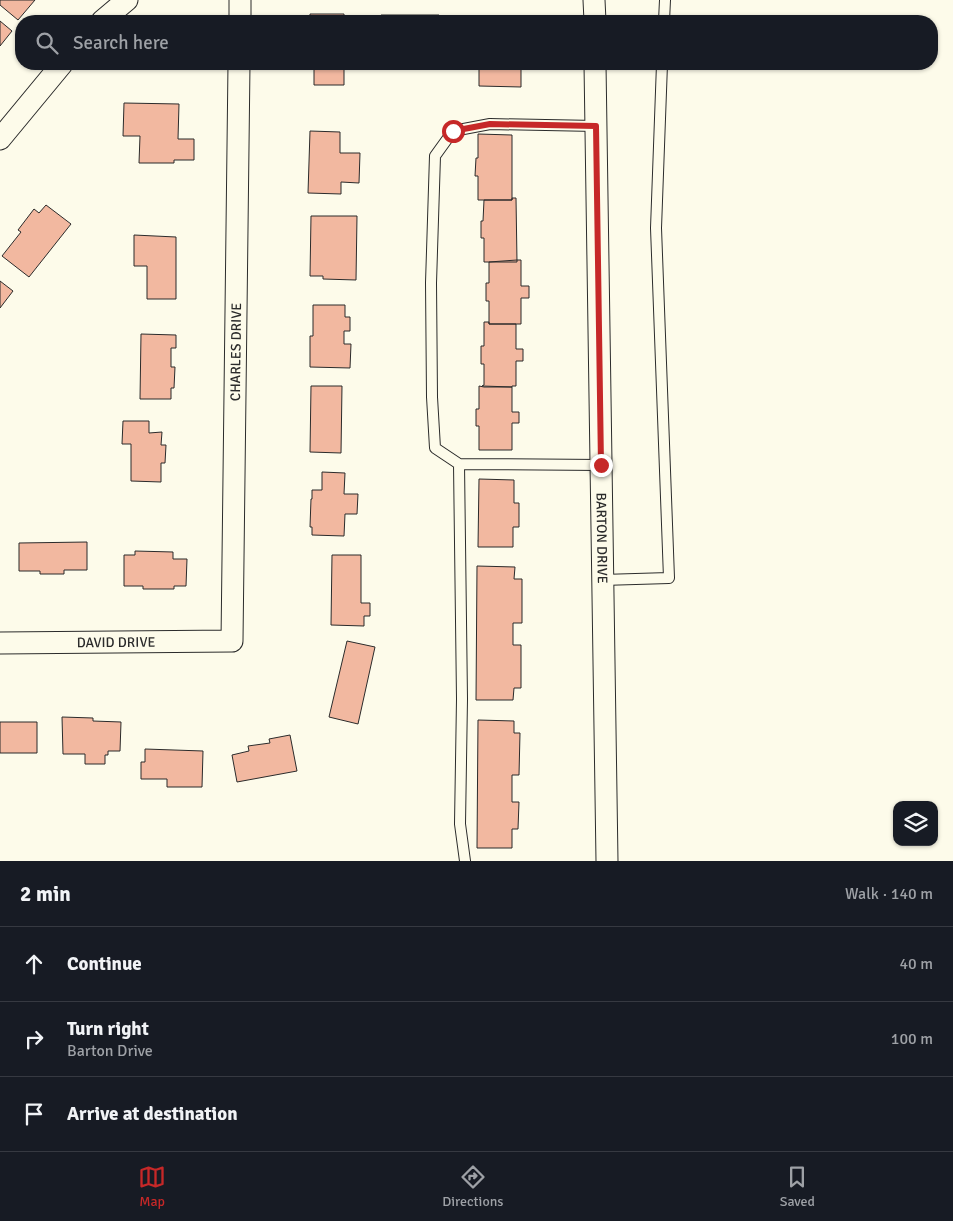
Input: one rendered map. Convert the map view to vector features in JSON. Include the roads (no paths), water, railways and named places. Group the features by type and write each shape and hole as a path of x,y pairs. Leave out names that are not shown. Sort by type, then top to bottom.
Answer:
{"street":[{"path":"109,15 127,0"},
{"path":"240,0 240,15"},
{"path":"594,0 595,15"},
{"path":"0,139 57,70"},
{"name":"CHARLES DRIVE","path":"232,641 239,70"},
{"name":"BARTON DRIVE","path":"595,70 607,861"},
{"name":"DAVID DRIVE","path":"0,643 232,641"}],"lane":[{"path":"664,15 665,0"},
{"path":"602,580 669,578 656,228 662,70"},
{"path":"596,126 490,124 453,131 435,156 431,283 432,397 435,448 459,464 601,465"},
{"path":"459,464 462,699 460,824 465,861"}]}
